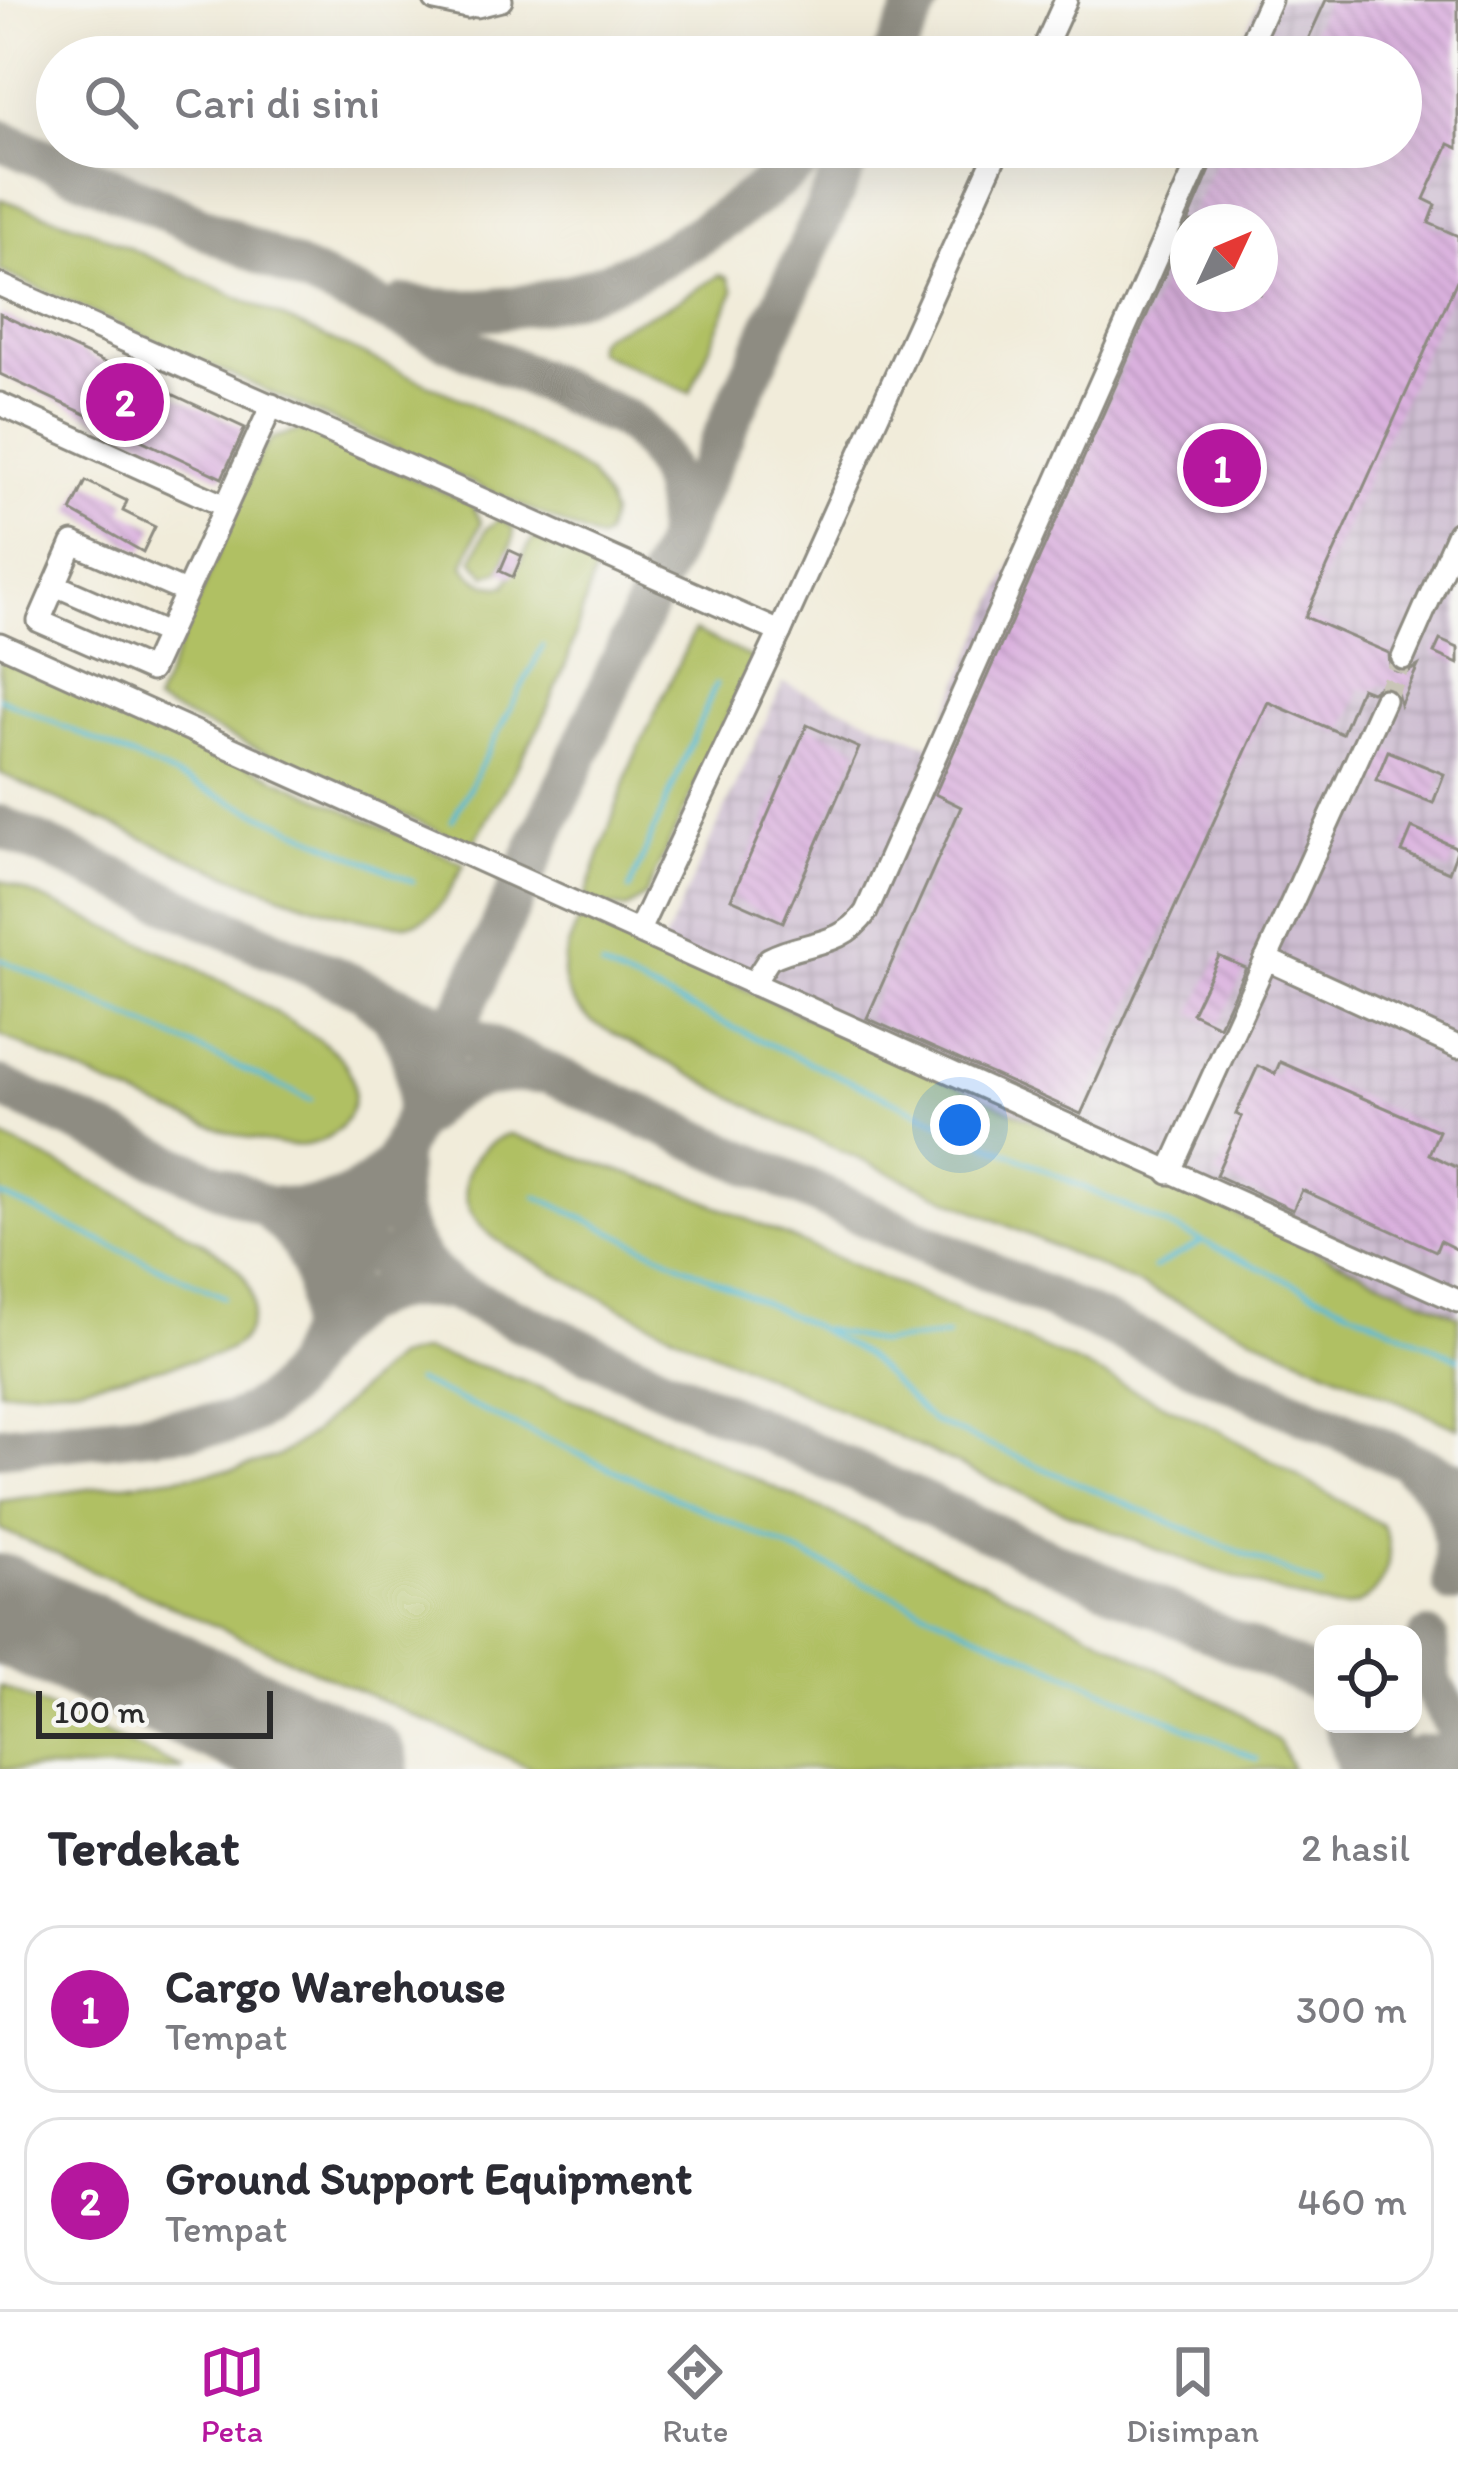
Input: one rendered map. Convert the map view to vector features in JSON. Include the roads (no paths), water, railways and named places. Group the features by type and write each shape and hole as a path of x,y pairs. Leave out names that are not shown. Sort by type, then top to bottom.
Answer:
{"lane":[{"path":"435,0 451,6 501,0"},
{"path":"1050,36 1066,0"},
{"path":"1254,36 1270,0"},
{"path":"639,930 990,168"},
{"path":"753,984 769,959 838,938 854,929 866,912 1195,168"},
{"path":"0,285 780,632"},
{"path":"0,404 225,506"},
{"path":"185,592 73,543 39,621 151,670 272,405"},
{"path":"1403,658 1458,533"},
{"path":"55,585 167,634"},
{"path":"0,644 1458,1301"},
{"path":"1169,1173 1384,700"},
{"path":"1266,959 1458,1047"}],"waterway":[{"path":"452,821 543,646"},
{"path":"629,890 716,684"},
{"path":"0,698 413,882"},
{"path":"0,959 311,1100"},
{"path":"602,968 1458,1358"},
{"path":"0,1195 224,1297"},
{"path":"536,1196 813,1326"},
{"path":"1154,1268 1202,1242"},
{"path":"813,1326 865,1355 932,1421 1322,1587"},
{"path":"824,1329 880,1343 948,1336"},
{"path":"416,1381 1257,1759"}],"tunnel":[{"path":"1384,700 1403,658"}],"place":[{"name":"Ground Support Equipment","path":"125,402"},
{"name":"Cargo Warehouse","path":"1222,468"}]}
